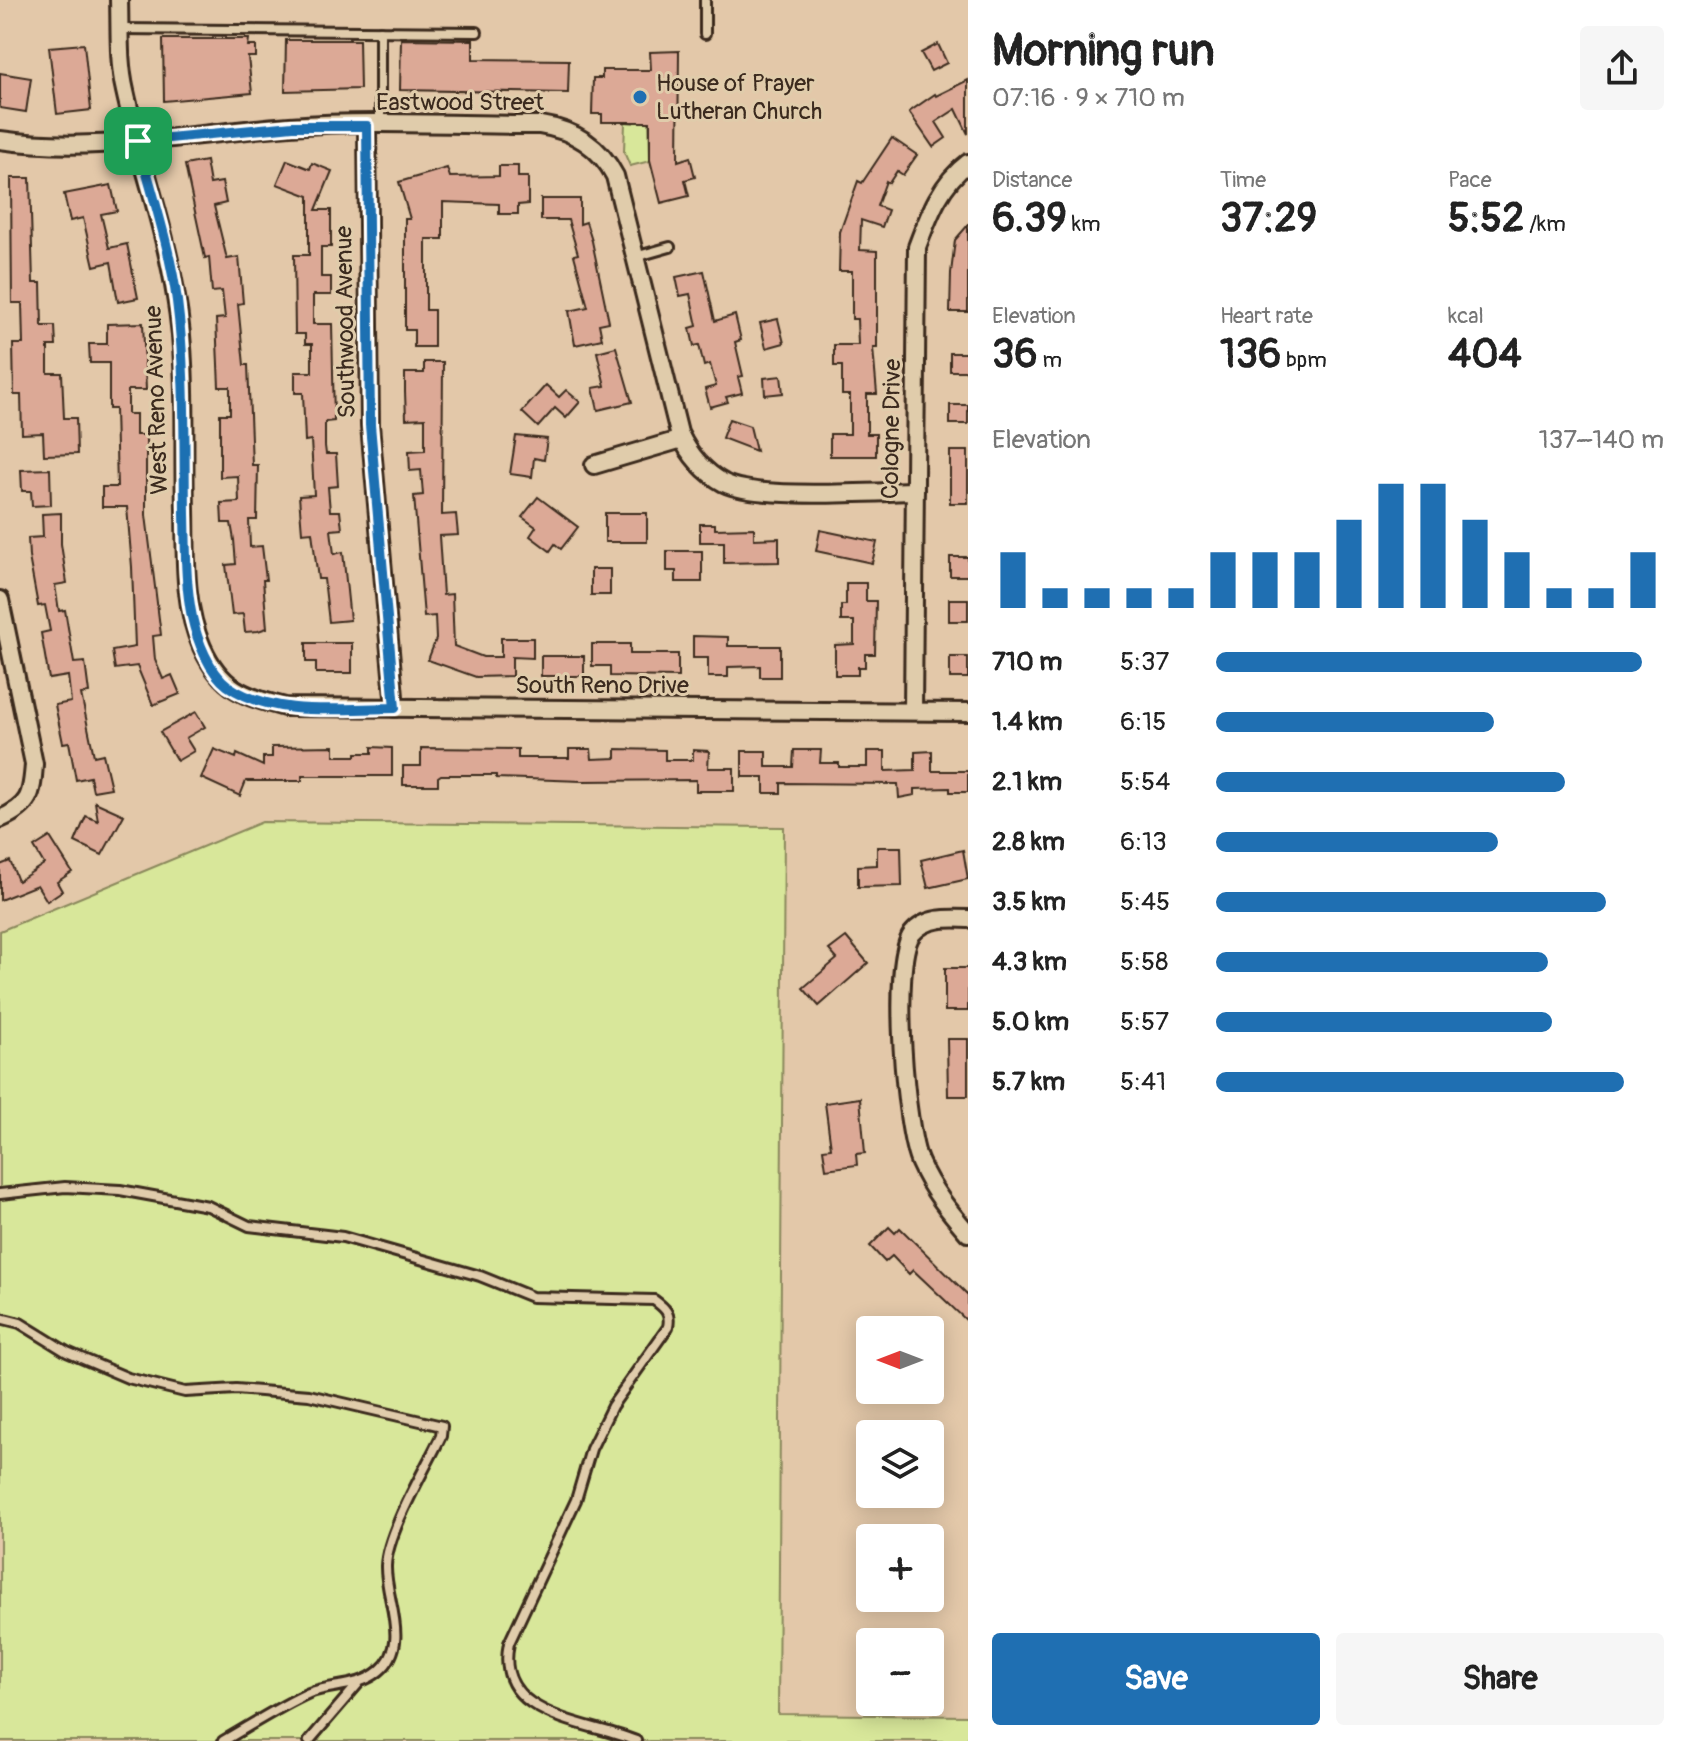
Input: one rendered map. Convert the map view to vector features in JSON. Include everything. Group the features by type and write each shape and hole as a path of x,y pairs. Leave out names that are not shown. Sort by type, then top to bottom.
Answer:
{"street":[{"name":"West Reno Avenue","path":"119,0 124,88 177,299 181,343 186,568 192,617 212,666 226,685 239,692"},
{"name":"Eastwood Street","path":"0,140 69,147 293,126 540,125 573,133 588,142 611,168 682,439 697,463 710,475 742,490 915,491"},
{"name":"Southwood Avenue","path":"374,126 370,425 395,708"},
{"name":"Cologne Drive","path":"913,711 917,247 936,199 968,163"},
{"path":"594,465 682,439"},
{"path":"0,600 34,764 33,785 28,799 20,811 0,819"},
{"name":"South Reno Drive","path":"239,692 285,707 968,712"},
{"path":"968,919 931,920 911,935 902,970 902,1027 909,1124 919,1161 942,1204 968,1233"}],"lane":[{"path":"705,0 705,34"},
{"path":"119,29 477,32"},
{"path":"374,126 380,31"},
{"path":"635,257 670,247"},
{"path":"0,1194 65,1187 120,1190 208,1206 249,1226 343,1237 480,1276 532,1297 654,1300 666,1309 670,1318 668,1327 612,1406 591,1449 576,1500 509,1643 506,1657 514,1687 529,1701 548,1713 636,1741"},
{"path":"0,1318 20,1323 67,1352 128,1378 185,1392 236,1389 309,1395 442,1426 441,1436 390,1546 386,1567 396,1636 392,1656 383,1669 358,1683 311,1692 223,1741"},
{"path":"309,1741 358,1683"}],"green space":[{"path":"634,117 649,117 650,161 630,166 624,152 625,122 633,123"},
{"path":"262,822 784,827 778,1714 968,1716 968,1741 0,1741 0,931"}],"building":[{"path":"163,39 249,39 248,46 256,46 256,57 248,57 252,93 164,101"},
{"path":"401,39 473,40 473,59 569,60 568,93 400,90"},
{"path":"286,40 359,40 360,89 285,91"},
{"path":"84,44 91,110 57,114 49,47"},
{"path":"938,44 947,63 931,71 921,53"},
{"path":"679,51 678,161 690,157 695,177 685,180 689,196 661,203 650,160 650,122 602,122 602,114 592,114 593,78 602,78 602,70 651,70 650,52"},
{"path":"0,73 31,78 26,112 0,108"},
{"path":"968,80 968,134 956,109 936,122 946,138 933,147 909,112 935,94"},
{"path":"892,138 917,155 903,175 897,171 889,183 886,181 877,206 888,210 882,227 861,220 860,250 877,251 877,348 873,348 877,394 867,394 867,434 876,434 876,456 830,456 830,434 850,434 850,395 842,395 842,366 834,366 834,345 858,345 857,319 852,319 852,271 839,271 840,232 858,181 862,183"},
{"path":"287,160 310,169 312,163 332,171 316,210 331,210 331,247 321,247 321,277 331,277 331,295 313,295 313,324 332,324 334,421 325,422 325,446 326,454 336,454 338,486 328,487 330,511 340,511 342,529 331,530 334,554 343,552 350,620 329,622 324,579 318,579 312,532 302,533 299,496 314,495 311,440 305,441 303,393 295,393 295,372 312,372 312,344 305,344 305,334 295,334 294,255 309,255 309,196 277,184"},
{"path":"206,161 210,184 222,182 226,203 214,206 227,259 239,257 243,303 238,304 244,365 248,365 252,465 258,465 257,520 249,520 250,547 262,546 266,580 263,580 267,628 258,631 245,632 243,614 232,615 226,565 236,564 231,523 222,523 221,503 239,502 238,476 220,477 220,414 230,414 230,387 219,387 216,319 225,318 222,291 212,292 209,257 205,258 185,165"},
{"path":"499,166 518,166 518,177 528,177 528,204 518,205 518,214 499,214 499,204 443,202 443,239 426,239 426,310 434,310 434,347 414,347 414,330 405,330 405,219 410,219 399,182 447,168 450,177 499,176"},
{"path":"11,178 30,178 33,283 41,283 42,326 55,326 56,346 48,346 48,373 62,373 64,418 76,418 77,454 44,455 43,433 22,434 21,395 14,395 13,344 23,344 22,303 12,303"},
{"path":"111,185 117,211 101,214 109,248 127,244 138,298 118,302 111,262 94,266 83,218 70,221 64,194"},
{"path":"541,199 580,199 580,224 586,222 592,241 609,322 599,324 602,339 575,345 569,311 588,307 574,255 578,254 568,220 541,220"},
{"path":"968,225 968,312 950,312 955,240"},
{"path":"704,271 715,321 735,315 741,340 735,342 743,376 738,377 742,393 726,397 728,402 710,407 705,389 716,386 710,364 704,366 699,345 694,346 690,328 697,326 690,294 680,296 676,277"},
{"path":"778,319 784,343 766,348 760,323"},
{"path":"143,323 146,390 128,390 128,414 136,414 136,435 146,435 146,515 161,635 153,636 155,660 163,679 172,675 180,694 153,705 137,666 115,669 112,651 135,647 132,567 127,507 102,507 102,487 117,487 115,409 109,409 109,363 90,363 89,344 107,344 107,324"},
{"path":"616,347 632,402 598,410 593,388 605,386 597,352"},
{"path":"950,353 968,353 968,371 950,371"},
{"path":"424,362 443,362 442,515 456,514 458,535 439,536 443,595 452,594 454,646 483,657 501,657 501,638 533,638 533,658 512,657 512,676 476,677 428,660 436,639 435,616 424,617 414,496 423,495 421,470 410,471 409,451 425,450 425,418 406,419 405,392 405,373 424,373"},
{"path":"781,376 783,393 765,395 764,378"},
{"path":"546,385 559,397 566,390 580,402 566,418 555,408 538,427 522,412"},
{"path":"950,405 968,405 968,424 950,424"},
{"path":"729,419 750,426 756,451 722,438"},
{"path":"516,436 547,439 544,460 534,458 532,477 510,474"},
{"path":"950,451 968,451 968,503 950,503"},
{"path":"50,469 51,505 32,506 31,491 22,491 21,470"},
{"path":"538,497 578,527 561,549 555,544 550,551 530,536 536,527 522,517"},
{"path":"61,513 61,544 67,583 55,585 59,611 65,610 74,663 85,662 89,693 81,694 94,756 103,754 111,788 93,791 90,777 76,780 69,742 63,743 55,705 71,702 68,676 49,679 41,633 50,631 45,605 38,606 29,557 28,538 43,537 42,514"},
{"path":"605,513 647,513 647,542 605,542"},
{"path":"700,524 715,524 715,529 754,528 754,539 779,538 779,562 724,563 724,542 700,542"},
{"path":"820,530 877,542 872,563 816,551"},
{"path":"667,551 702,551 702,582 676,582 676,571 667,571"},
{"path":"950,557 968,557 968,576 950,576"},
{"path":"591,569 610,569 610,595 591,595"},
{"path":"846,583 866,583 866,601 876,601 875,654 865,654 865,667 858,667 858,675 835,675 835,645 854,644 854,621 841,621 841,605 846,605"},
{"path":"949,599 968,599 968,621 949,621"},
{"path":"693,636 728,637 728,646 780,646 780,677 760,677 760,666 728,667 728,677 708,677 708,658 693,658"},
{"path":"306,643 352,643 352,673 316,673 316,662 306,662"},
{"path":"592,644 630,644 630,654 678,654 678,677 610,676 610,666 592,666"},
{"path":"541,656 584,656 584,676 541,676"},
{"path":"950,657 968,657 968,678 950,678"},
{"path":"196,712 205,727 186,738 194,751 177,761 160,732"},
{"path":"334,746 334,756 372,753 372,747 392,748 392,776 302,776 302,781 246,781 240,796 201,778 214,749 236,758 237,754 263,766 263,757 272,757 272,747"},
{"path":"421,748 518,749 518,758 569,758 569,749 591,749 592,759 616,758 616,749 665,750 665,760 693,760 693,750 709,751 708,768 734,768 734,791 696,791 696,780 582,781 496,778 496,775 441,775 438,785 403,785 403,766 421,766"},
{"path":"794,750 821,750 820,763 839,763 839,767 867,767 867,751 885,751 885,771 915,770 915,752 932,751 932,771 968,771 968,792 950,792 950,788 915,789 915,795 899,798 898,784 781,783 781,793 764,793 764,777 742,777 742,751 766,751 766,767 793,767"},
{"path":"95,802 124,815 102,855 75,842 86,816 98,821"},
{"path":"50,837 72,872 57,882 62,891 47,901 37,885 0,900 0,865 10,861 18,881 44,864 34,847"},
{"path":"877,847 901,847 902,886 858,887 858,866 877,865"},
{"path":"963,850 968,879 928,888 921,860"},
{"path":"846,937 868,963 819,1006 803,988 837,959 829,950"},
{"path":"945,968 968,968 968,1011 945,1011"},
{"path":"947,1039 968,1039 968,1096 948,1096"},
{"path":"860,1098 865,1153 856,1154 857,1165 826,1169 823,1149 831,1148 825,1103"},
{"path":"889,1227 895,1233 900,1228 968,1295 968,1322 913,1270 909,1274 892,1256 885,1262 870,1246"}],"place":[{"name":"House of Prayer Lutheran Church","path":"640,97"}],"route":[{"path":"293,126 367,126 370,425 395,708 285,707 250,697 226,685 200,644 192,617 186,568 181,343 177,299 138,141 293,126"}]}
